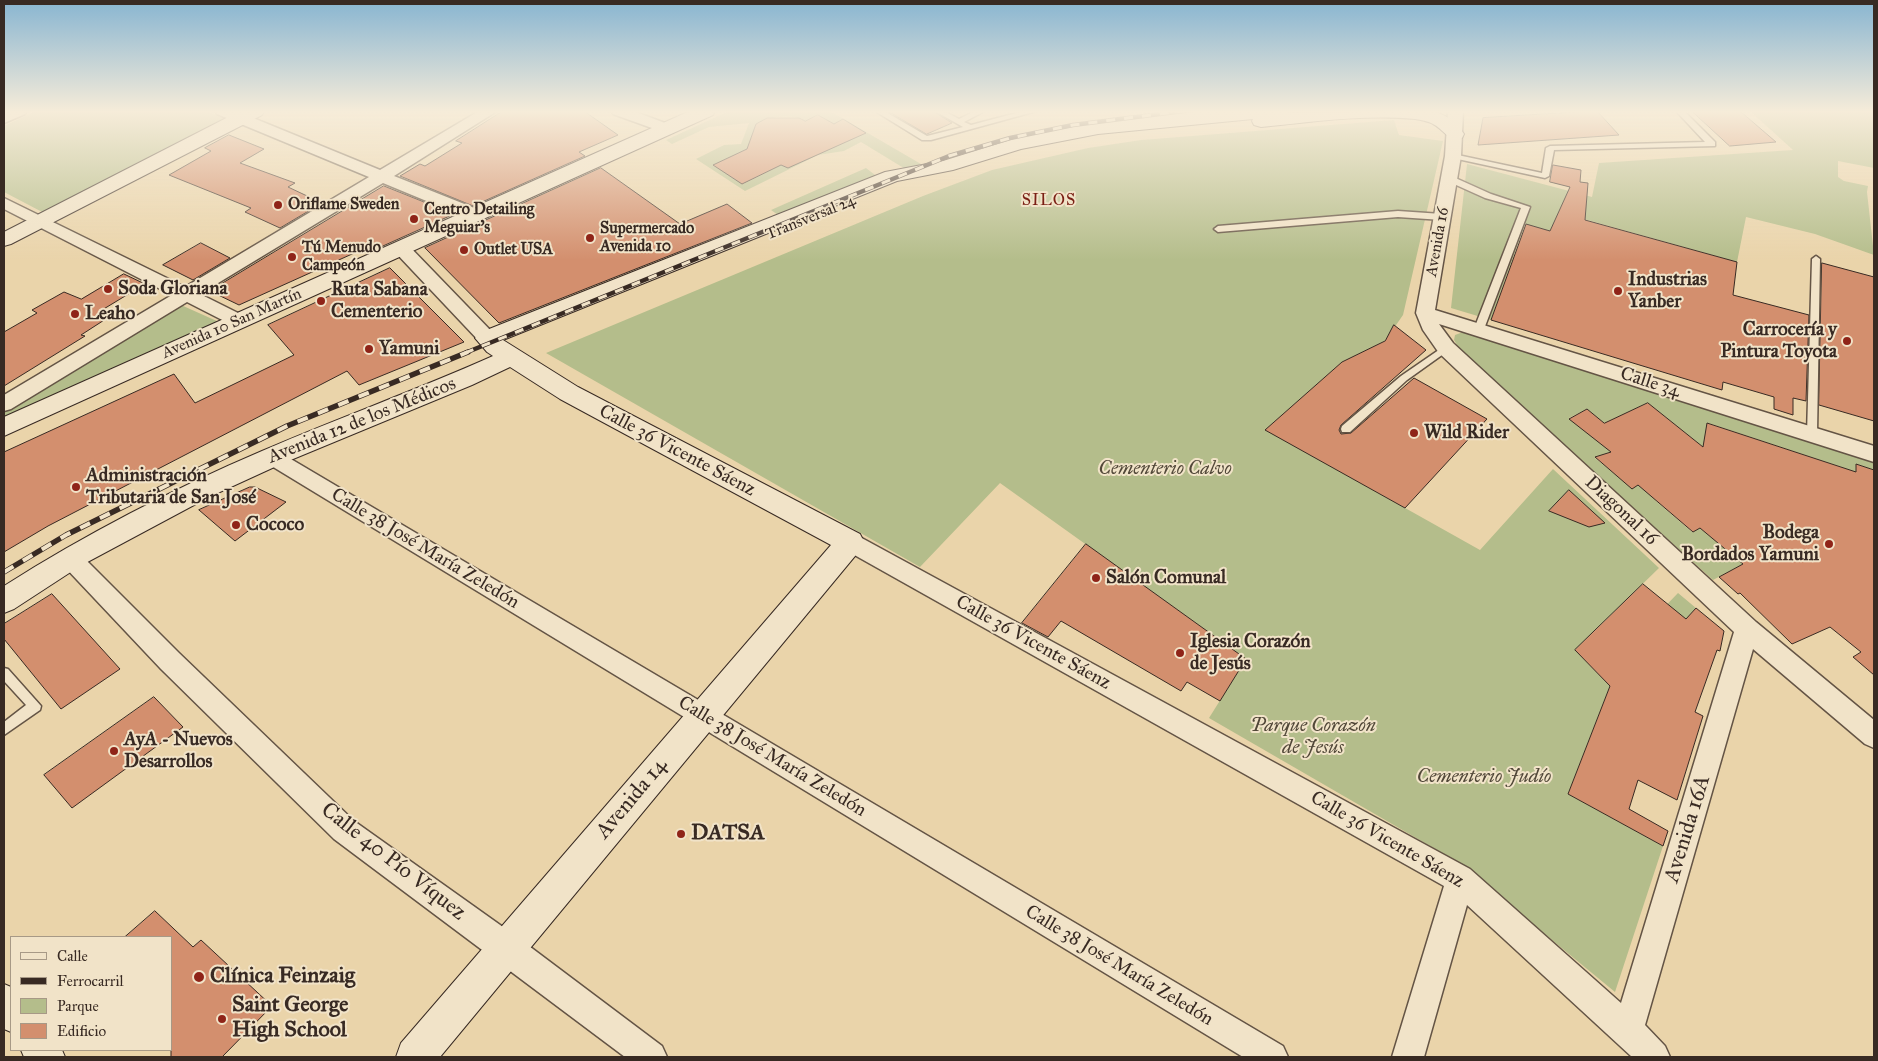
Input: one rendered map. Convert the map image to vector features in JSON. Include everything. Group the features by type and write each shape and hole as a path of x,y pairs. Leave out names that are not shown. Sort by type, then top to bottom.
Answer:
{"street":[{"path":"4,240 160,161"},
{"path":"349,161 476,215"},
{"path":"4,404 408,161"},
{"name":"Avenida 10 San Martín","path":"4,427 596,161"},
{"name":"Transversal 24","path":"498,347 892,176 935,168 961,161"},
{"name":"Avenida 16","path":"1425,313 1451,161"},
{"path":"4,203 239,321"},
{"name":"Calle 36 Vicente Sáenz","path":"401,248 498,347 569,393 850,542 1460,879 1628,1030 1654,1057"},
{"name":"Calle 34","path":"1425,313 1874,454"},
{"name":"Diagonal 16","path":"1425,313 1432,330 1446,348 1748,629 1874,736"},
{"name":"Avenida 12 de los Médicos","path":"4,601 70,558 192,494 272,457 464,379 498,347"},
{"name":"Calle 38 José María Zeledón","path":"272,457 1272,1057"},
{"name":"Avenida 14","path":"415,1057 850,542"},
{"name":"Calle 40 Pío Víquez","path":"70,558 170,660 344,830 651,1057"},
{"name":"Avenida 16A","path":"1628,1030 1748,629"},
{"path":"1408,1057 1460,879"}],"lane":[{"path":"1473,161 1545,176 1548,161"},
{"path":"1448,178 1488,196 1526,207 1479,329"},
{"path":"1218,229 1398,214 1442,217"},
{"path":"1812,434 1816,259"},
{"path":"1346,429 1404,378 1446,348"},
{"path":"4,672 35,706 4,729"}],"green space":[{"path":"4,161 150,161 46,214 4,192"},
{"path":"698,161 723,161 713,165 743,184 781,165 788,168 800,161 807,161 745,191"},
{"path":"891,161 915,161 921,164 907,170"},
{"path":"1033,161 1439,161 1403,315 1385,341 1342,362 1266,430 1480,550 1553,469 1659,568 1575,650 1610,686 1568,794 1663,846 1615,992 1456,861 1209,718 1246,659 1000,483 920,567 546,353 923,196 992,170"},
{"path":"1636,161 1874,161 1874,168 1838,161 1838,177 1844,181 1868,186 1867,192 1874,255 1815,234 1746,217 1737,262 1559,212 1550,231 1525,224 1491,320 1451,308 1467,164 1592,197 1599,163"},
{"path":"866,168 879,178 781,217 771,210"},
{"path":"181,305 219,322 4,419 4,413"},
{"path":"1463,332 1874,460 1874,470 1856,464 1855,510 1843,506 1841,467 1708,423 1703,447 1648,403 1604,423 1587,409 1569,418 1587,433 1591,431 1614,451 1595,458 1632,488 1646,481 1656,501 1692,532 1700,528 1743,564 1713,580 1463,355 1454,340 1455,335"},
{"path":"1678,593 1696,608 1675,632 1650,622"}],"building":[{"path":"194,161 244,161 240,163 295,183 288,187 322,203 280,228 245,212 251,208 169,175"},
{"path":"434,161 575,161 473,206 400,176 420,164 425,166"},
{"path":"723,161 805,161 788,168 781,165 742,184 713,165"},
{"name":"Industrias Yanber","path":"1553,165 1581,170 1580,182 1588,183 1585,220 1737,262 1733,295 1809,315 1806,401 1793,398 1793,415 1774,409 1774,397 1723,382 1722,390 1491,320 1526,224 1550,231 1570,187 1550,182"},
{"name":"Supermercado Avenida 10","path":"601,168 680,224 727,204 752,223 499,323 425,248"},
{"path":"384,186 454,214 374,250 372,245 239,305 210,291"},
{"path":"201,243 230,258 193,280 163,265"},
{"name":"Carrocería y Pintura Toyota","path":"1822,263 1874,277 1874,421 1819,405"},
{"path":"390,268 464,342 359,385 347,371 48,526 4,552 4,452 174,374 195,403 294,355 268,325"},
{"path":"124,274 145,284 102,310 112,315 81,335 85,336 4,386 4,332 37,313 32,310 64,292 81,299"},
{"name":"Wild Rider","path":"1394,325 1426,350 1341,425 1339,430 1341,434 1351,433 1414,378 1487,419 1405,508 1265,430 1342,362 1385,341"},
{"path":"1648,403 1703,447 1707,423 1856,472 1856,464 1874,470 1874,675 1853,657 1861,652 1830,627 1792,644 1740,593 1738,594 1719,577 1743,564 1700,528 1693,532 1638,485 1632,489 1595,457 1611,452 1569,419 1587,409 1604,423"},
{"name":"Cococo","path":"250,487 255,487 286,502 235,541 199,510"},
{"path":"1569,490 1605,523 1589,527 1549,511"},
{"name":"Salón Comunal","path":"1086,544 1246,659 1220,701 1187,682 1181,691 1061,621 1048,637 1022,623"},
{"path":"1643,584 1686,619 1696,608 1724,631 1720,651 1717,650 1695,712 1703,716 1677,800 1638,780 1629,809 1668,831 1663,846 1568,794 1610,686 1575,650"},
{"path":"52,594 120,669 61,709 4,639 4,624"},
{"name":"AyA - Nuevos Desarrollos","path":"154,697 183,727 72,808 44,775"},
{"path":"155,911 193,947 201,940 272,1006 222,1057 171,1057 172,936 126,936"}],"railway":[{"path":"465,353 938,161"},
{"path":"4,572 66,535 287,426 468,352"}],"place":[{"name":"Oriflame Sweden","path":"278,205"},
{"name":"Centro Detailing Meguiar's","path":"414,219"},
{"name":"Supermercado Avenida 10","path":"590,238"},
{"name":"Outlet USA","path":"464,250"},
{"name":"Tú Menudo Campeón","path":"292,257"},
{"name":"Soda Gloriana","path":"108,289"},
{"name":"Industrias Yanber","path":"1618,291"},
{"name":"Ruta Sabana Cementerio","path":"321,301"},
{"name":"Leaho","path":"75,314"},
{"name":"Carrocería y Pintura Toyota","path":"1847,341"},
{"name":"Yamuni","path":"369,349"},
{"name":"Wild Rider","path":"1414,433"},
{"name":"Administración Tributaria de San José","path":"76,487"},
{"name":"Cococo","path":"236,525"},
{"name":"Bodega Bordados Yamuni","path":"1829,544"},
{"name":"Salón Comunal","path":"1096,578"},
{"name":"Iglesia Corazón de Jesús","path":"1180,653"},
{"name":"AyA - Nuevos Desarrollos","path":"114,751"},
{"name":"DATSA","path":"681,834"},
{"name":"Clínica Feinzaig","path":"199,977"},
{"name":"Saint George High School","path":"222,1019"}],"district":[{"name":"SILOS","path":"1049,201"}],"park label":[{"name":"Cementerio Calvo","path":"1165,469"},
{"name":"Parque Corazón de Jesús","path":"1313,737"},
{"name":"Cementerio Judío","path":"1484,777"}]}
